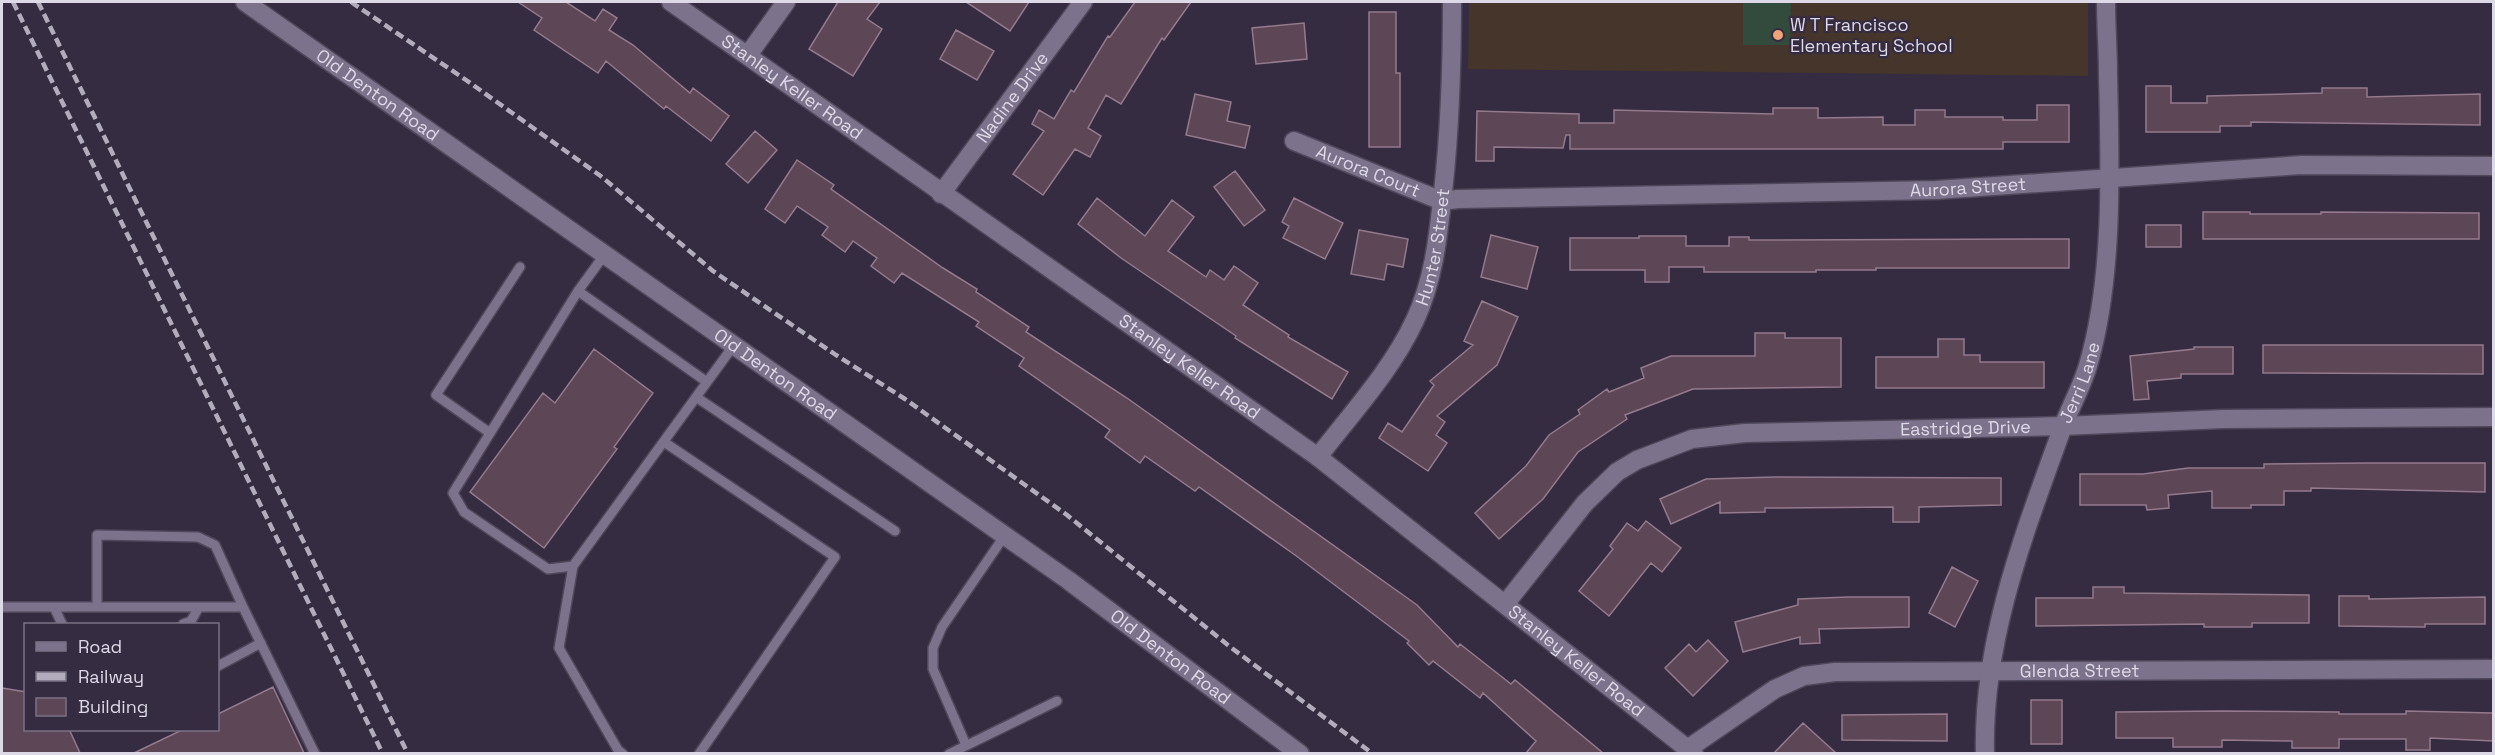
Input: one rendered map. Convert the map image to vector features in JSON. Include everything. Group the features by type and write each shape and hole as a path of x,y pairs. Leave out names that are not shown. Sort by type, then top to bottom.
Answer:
{"street":[{"name":"Old Denton Road","path":"245,2 1005,535 1300,753"},
{"name":"Stanley Keller Road","path":"671,2 1317,457 1506,603 1691,751"},
{"path":"748,55 786,2"},
{"name":"Nadine Drive","path":"941,194 1083,2"},
{"name":"Hunter Street","path":"1317,457 1394,357 1414,321 1428,288 1438,250 1448,143 1452,2"},
{"name":"Jerri Lane","path":"1986,753 1989,672 2004,604 2023,537 2063,426 2089,363 2106,275 2109,120 2106,2"},
{"name":"Aurora Court","path":"1294,141 1442,201"},
{"name":"Aurora Street","path":"1442,201 1936,190 2302,165 2493,166"},
{"name":"Eastridge Drive","path":"1506,603 1585,503 1617,472 1637,459 1692,439 1746,433 2063,426 2224,419 2493,417"},
{"name":"Glenda Street","path":"1691,751 1775,689 1804,676 1835,672 2493,669"}],"lane":[{"path":"573,566 548,569 464,512 453,493 578,291 605,254"},
{"path":"490,433 436,396 519,267"},
{"path":"578,291 707,382"},
{"path":"623,753 618,750 559,648 573,566 734,345"},
{"path":"696,397 895,531"},
{"path":"664,442 835,557 699,753"},
{"path":"97,607 97,535 198,537 215,545 315,753"},
{"path":"966,745 933,669 933,648 942,627 1005,535"},
{"path":"2,607 243,607"},
{"path":"54,607 62,623"},
{"path":"186,623 191,621 199,607"},
{"path":"219,665 261,643"},
{"path":"949,753 1058,701"}],"shaded area":[{"name":"W T Francisco Elementary School","path":"1469,2 2088,2 2088,76 1468,69"}],"green space":[{"path":"1743,2 1791,2 1790,45 1743,45"}],"building":[{"path":"518,2 566,2 595,21 603,9 617,18 609,30 633,45 690,93 693,88 729,116 711,141 666,106 664,109 606,61 598,73 534,30 542,18"},
{"path":"838,2 880,2 867,19 882,29 853,76 809,49"},
{"path":"966,2 1029,2 1010,31"},
{"path":"1135,2 1191,2 1164,40 1162,38 1121,104 1106,95 1088,128 1101,136 1090,157 1075,149 1043,195 1013,174 1044,131 1032,124 1039,110 1054,119 1071,90 1074,92 1108,36 1110,37"},
{"path":"1369,12 1396,12 1396,73 1400,73 1400,147 1369,147"},
{"path":"1304,23 1307,59 1256,64 1252,28"},
{"path":"956,30 994,51 977,80 940,59"},
{"path":"2146,86 2171,86 2171,103 2207,103 2207,96 2322,93 2322,88 2367,88 2367,97 2480,94 2480,125 2251,122 2251,126 2220,126 2220,132 2146,132"},
{"path":"1195,94 1231,102 1227,121 1250,126 1245,148 1186,135"},
{"path":"2037,105 2069,105 2069,142 2003,142 2003,149 1570,149 1570,135 1566,135 1563,148 1494,147 1494,161 1476,161 1477,111 1579,114 1579,123 1614,123 1614,110 1773,114 1773,108 1818,108 1818,118 1883,117 1883,125 1915,125 1915,110 1945,110 1945,117 2003,117 2003,120 2037,120"},
{"path":"755,131 777,150 748,183 726,164"},
{"path":"797,160 834,185 831,189 1029,327 1026,332 1127,398 1417,605 1458,647 1460,644 1511,684 1515,680 1603,753 1526,753 1536,741 1483,693 1480,698 1433,661 1429,665 1407,643 1409,641 1295,555 1199,487 1195,491 1145,456 1140,463 1105,437 1110,430 1019,366 1024,358 976,326 979,322 902,273 894,283 871,266 877,258 853,241 845,252 822,235 828,227 797,206 785,223 765,209"},
{"path":"1235,171 1265,210 1244,226 1214,187"},
{"path":"1097,198 1145,236 1172,200 1194,217 1168,251 1206,277 1210,270 1224,280 1234,266 1258,283 1243,305 1289,335 1288,337 1348,372 1332,399 1235,338 1236,336 1121,258 1078,224"},
{"path":"1294,198 1343,223 1325,259 1283,238 1289,226 1282,222"},
{"path":"2203,212 2250,212 2250,214 2479,213 2479,239 2203,239"},
{"path":"2146,225 2181,225 2181,247 2146,247"},
{"path":"1359,230 1408,239 1403,267 1387,264 1384,280 1351,274"},
{"path":"1491,235 1538,247 1527,289 1481,277"},
{"path":"1639,236 1686,236 1686,246 1729,246 1729,237 1749,237 1749,240 2069,239 2069,268 1876,268 1876,270 1816,270 1816,272 1704,272 1704,267 1669,267 1669,282 1645,282 1645,270 1570,270 1570,238 1639,238"},
{"path":"1482,301 1518,317 1497,365 1437,416 1445,422 1436,435 1447,443 1428,471 1379,438 1388,423 1402,432 1434,385 1430,381 1473,345 1464,341"},
{"path":"1755,333 1785,333 1785,338 1841,338 1841,387 1693,389 1625,415 1627,419 1578,452 1543,499 1499,539 1475,513 1526,466 1549,435 1580,414 1578,410 1607,389 1609,392 1644,378 1641,368 1671,356 1755,356"},
{"path":"1938,339 1964,339 1964,355 1980,355 1980,362 2044,362 2044,388 1876,388 1876,357 1938,357"},
{"path":"2263,345 2483,345 2483,374 2263,373"},
{"path":"2194,347 2233,347 2233,374 2181,374 2181,378 2147,381 2149,399 2134,400 2130,356 2194,349"},
{"path":"594,349 653,393 614,447 617,449 544,548 470,492 543,393 555,403"},
{"path":"2485,463 2485,492 2311,488 2311,491 2284,491 2284,505 2212,508 2212,491 2168,495 2169,508 2147,510 2146,505 2080,505 2080,474 2143,474 2188,468 2264,468 2264,464"},
{"path":"2001,478 2001,505 1919,507 1919,522 1893,522 1893,507 1765,508 1765,512 1720,513 1720,502 1671,524 1660,499 1706,479"},
{"path":"1646,521 1681,548 1662,572 1651,563 1609,616 1579,591 1613,549 1610,546 1627,523 1638,531"},
{"path":"1952,567 1978,581 1955,627 1929,613"},
{"path":"2093,587 2124,587 2124,593 2309,595 2309,623 2252,623 2252,627 2204,627 2204,624 2036,626 2036,598 2093,598"},
{"path":"2339,596 2369,596 2369,599 2485,597 2485,624 2425,624 2425,627 2339,626"},
{"path":"1909,597 1909,627 1819,629 1820,643 1800,644 1800,637 1743,652 1735,622 1798,605 1798,599"},
{"path":"1708,640 1728,661 1693,696 1665,668 1689,644 1696,652"},
{"path":"273,687 304,753 134,753 180,731 219,731 219,714"},
{"path":"2,688 24,692 24,731 70,731 80,753 2,753"},
{"path":"2031,700 2062,700 2062,744 2031,744"},
{"path":"2406,711 2493,713 2493,741 2430,738 2430,750 2406,750 2406,739 2339,739 2339,748 2292,748 2292,741 2222,740 2222,747 2173,747 2173,738 2116,738 2116,712 2339,712 2339,714 2406,714"},
{"path":"1947,714 1947,741 1842,740 1842,715"},
{"path":"1803,723 1836,753 1774,753"}],"railway":[{"path":"13,2 383,754"},
{"path":"38,2 408,754"},
{"path":"351,2 602,177 713,271 905,399 1067,515 1229,646 1373,754"}],"place":[{"name":"W T Francisco Elementary School","path":"1778,35"}]}
